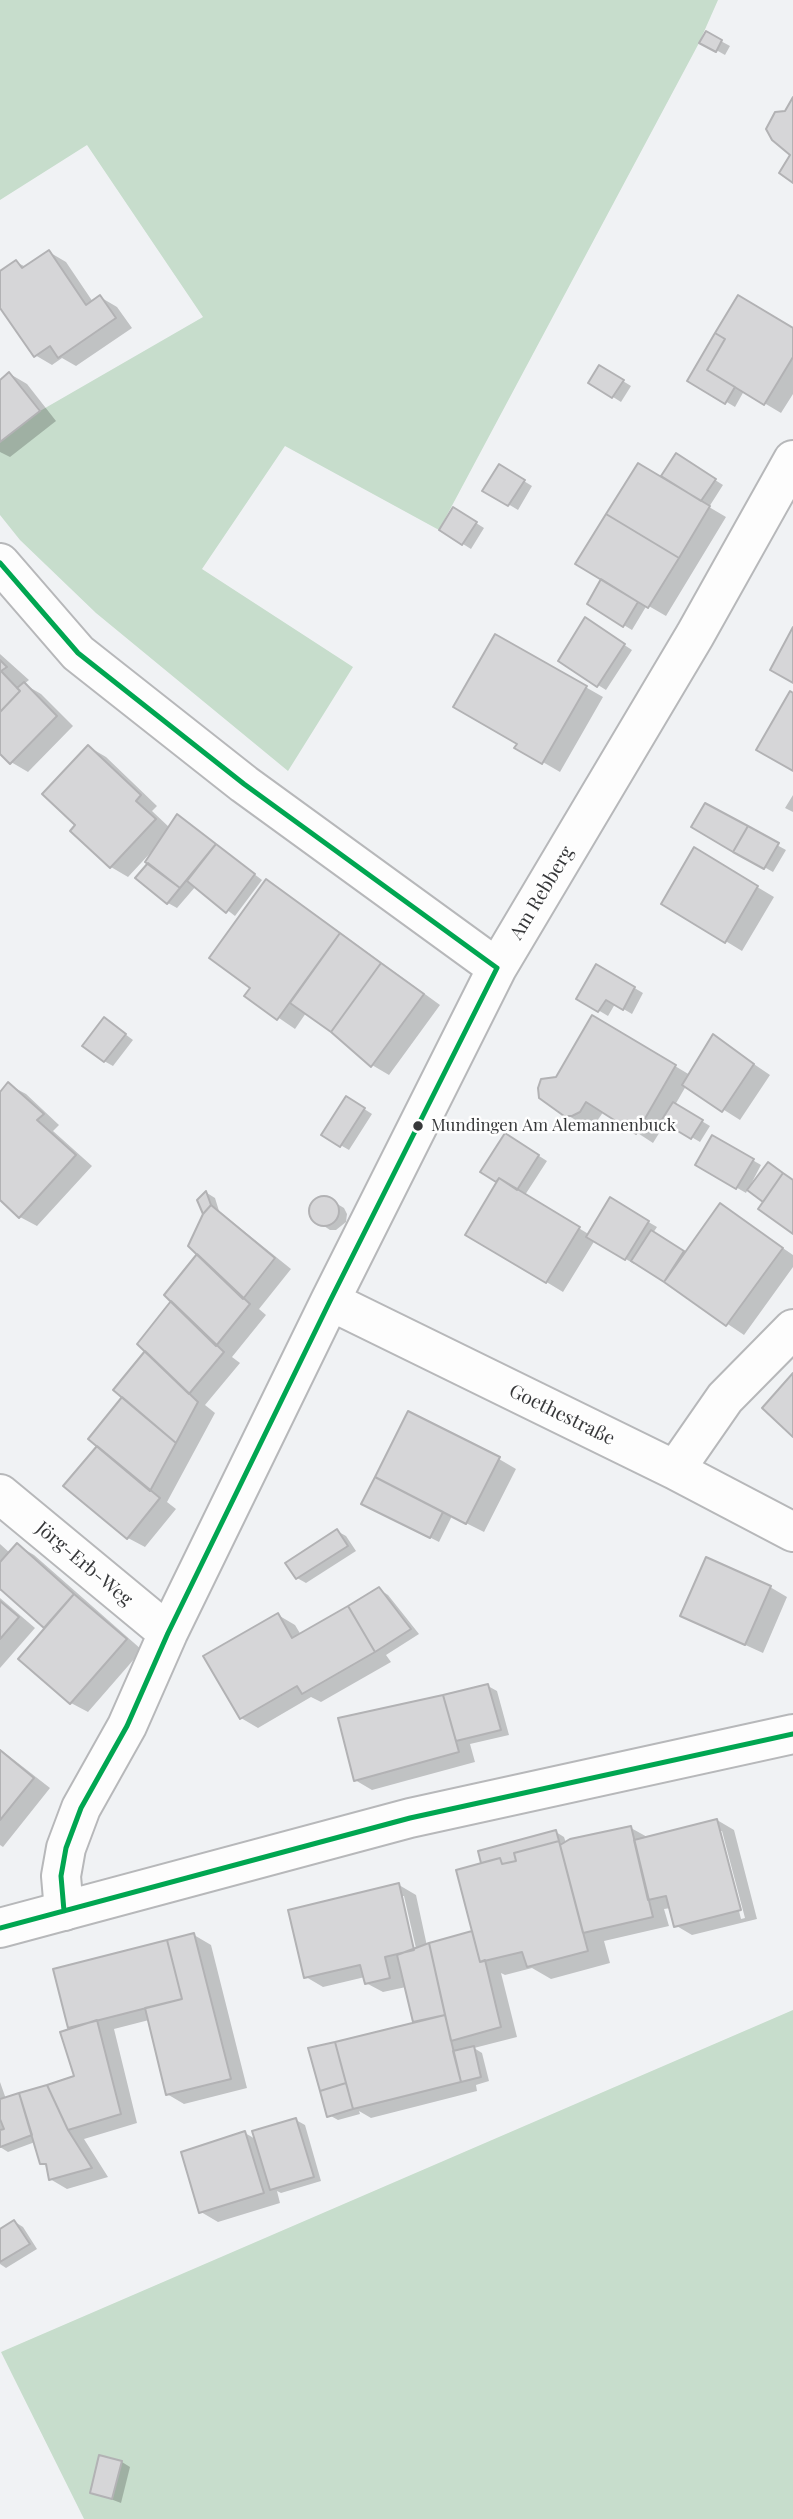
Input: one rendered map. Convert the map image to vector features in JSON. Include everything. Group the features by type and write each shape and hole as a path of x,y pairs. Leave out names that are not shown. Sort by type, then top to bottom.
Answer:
{"street":[{"name":"Am Rebberg","path":"64,1911 61,1876 81,1808 127,1726 168,1633 330,1301 497,968 695,635 793,460"},
{"path":"0,563 78,653 244,785 497,968"},
{"name":"Goethestraße","path":"330,1301 675,1469 793,1532"},
{"path":"675,1469 725,1398 793,1329"},
{"name":"Jörg-Erb-Weg","path":"0,1494 168,1633"},
{"path":"0,1928 410,1818 793,1734"}],"green space":[{"path":"0,0 718,0 699,43 439,530 285,446 202,569 353,667 288,771 96,613 20,540 0,515 0,442 40,411 203,317 87,145 0,200"},
{"path":"793,2010 793,2519 84,2519 1,2352"}],"building":[{"path":"706,31 722,40 716,52 699,43"},
{"path":"793,97 793,183 779,173 790,155 772,140 766,129 775,112 785,111"},
{"path":"49,250 86,305 100,295 116,318 58,358 50,346 34,357 0,308 0,271 16,260 22,268"},
{"path":"738,295 793,328 793,357 764,405 707,370 725,339 715,333"},
{"path":"715,333 725,339 707,370 735,387 725,404 687,381"},
{"path":"599,365 624,380 612,398 588,383"},
{"path":"9,372 40,411 0,442 0,380"},
{"path":"676,453 716,479 701,501 661,476"},
{"path":"638,463 710,506 679,558 606,514"},
{"path":"499,464 525,480 508,506 482,491"},
{"path":"453,507 477,522 462,545 439,530"},
{"path":"606,514 679,558 648,608 575,564"},
{"path":"601,579 638,602 623,627 587,604"},
{"path":"585,617 625,644 597,687 558,661"},
{"path":"793,627 793,683 770,670"},
{"path":"495,634 587,686 542,764 514,748 517,744 453,707"},
{"path":"0,660 7,667 1,671 20,691 0,712"},
{"path":"24,682 57,716 10,764 0,754 0,712 20,691 17,688"},
{"path":"790,691 793,693 793,771 756,750"},
{"path":"88,745 141,795 136,801 156,819 110,868 70,831 75,825 42,794"},
{"path":"705,803 748,826 733,852 691,827"},
{"path":"177,814 216,844 180,888 145,862"},
{"path":"748,826 779,843 764,869 733,852"},
{"path":"216,844 255,874 226,913 187,881"},
{"path":"694,847 758,886 725,943 661,904"},
{"path":"148,863 180,888 167,904 135,878"},
{"path":"266,879 340,933 277,1020 244,996 250,988 209,958"},
{"path":"340,933 381,963 331,1032 290,1003"},
{"path":"381,963 424,994 371,1067 331,1032"},
{"path":"596,964 635,987 623,1010 606,1000 598,1012 576,999"},
{"path":"592,1015 676,1065 636,1134 586,1102 580,1112 564,1116 539,1098 541,1079 556,1077"},
{"path":"104,1017 126,1034 104,1062 82,1046"},
{"path":"713,1034 754,1064 722,1112 682,1085"},
{"path":"8,1082 44,1114 37,1120 76,1155 19,1218 0,1200 0,1092"},
{"path":"346,1096 365,1108 340,1147 321,1135"},
{"path":"673,1102 703,1120 691,1139 661,1121"},
{"path":"505,1133 539,1155 517,1190 499,1178 496,1182 480,1172"},
{"path":"712,1135 754,1159 736,1189 695,1165"},
{"path":"768,1162 783,1173 763,1202 747,1190"},
{"path":"783,1173 793,1180 793,1234 758,1209"},
{"path":"499,1178 580,1227 546,1283 465,1235"},
{"path":"206,1191 211,1205 203,1214 197,1200"},
{"path":"324,1196 330,1197 338,1205 338,1217 330,1225 324,1226 318,1225 310,1217 309,1211 310,1205 318,1197"},
{"path":"610,1197 649,1221 625,1260 586,1237"},
{"path":"720,1203 783,1248 726,1326 664,1282"},
{"path":"211,1205 275,1258 243,1299 188,1246 203,1214"},
{"path":"651,1230 684,1251 664,1282 631,1261"},
{"path":"197,1254 250,1304 216,1346 164,1295"},
{"path":"171,1301 224,1352 189,1394 137,1344"},
{"path":"145,1351 198,1402 176,1443 113,1390"},
{"path":"793,1373 793,1437 762,1408"},
{"path":"122,1397 176,1443 150,1491 88,1439"},
{"path":"408,1411 500,1457 466,1524 375,1477"},
{"path":"97,1446 160,1498 127,1539 63,1486"},
{"path":"375,1477 443,1512 430,1538 361,1504"},
{"path":"337,1529 348,1546 296,1579 285,1563"},
{"path":"17,1543 74,1594 44,1628 0,1589 0,1562"},
{"path":"706,1557 771,1586 745,1645 680,1616"},
{"path":"379,1587 411,1629 375,1652 348,1606"},
{"path":"74,1594 127,1639 70,1704 18,1659"},
{"path":"0,1601 19,1617 0,1639"},
{"path":"348,1606 375,1652 302,1694 297,1686 240,1719 203,1656 278,1613 292,1638"},
{"path":"488,1684 501,1730 456,1741 443,1695"},
{"path":"443,1695 459,1752 354,1781 338,1718"},
{"path":"0,1750 34,1778 0,1820"},
{"path":"717,1819 741,1910 674,1927 666,1896 648,1900 634,1840"},
{"path":"631,1826 653,1917 583,1933 560,1845 570,1839"},
{"path":"556,1830 559,1841 514,1853 516,1861 502,1864 500,1858 481,1863 478,1851"},
{"path":"559,1841 588,1951 527,1967 522,1952 480,1962 456,1870 500,1858 502,1864 516,1861 514,1853"},
{"path":"399,1883 414,1950 385,1957 390,1978 365,1984 360,1965 304,1978 288,1910"},
{"path":"472,1931 480,1962 485,1960 501,2027 451,2041 429,1943"},
{"path":"194,1933 231,2079 166,2095 145,2008 182,1999 167,1940"},
{"path":"167,1940 182,1999 68,2028 53,1969"},
{"path":"429,1943 445,2015 413,2022 397,1955"},
{"path":"445,2015 461,2082 353,2109 335,2042"},
{"path":"97,2020 121,2114 68,2130 47,2085 74,2076 60,2032"},
{"path":"335,2042 346,2083 320,2091 308,2048"},
{"path":"474,2046 481,2077 461,2082 453,2051"},
{"path":"346,2083 353,2109 327,2117 320,2091"},
{"path":"47,2085 68,2130 92,2168 49,2180 46,2164 40,2164 19,2093"},
{"path":"19,2093 32,2135 0,2147 0,2130 4,2129 0,2119 0,2099"},
{"path":"296,2118 314,2177 270,2190 252,2131"},
{"path":"245,2131 264,2193 199,2213 181,2152"},
{"path":"14,2220 30,2244 0,2262 0,2229"},
{"path":"99,2455 122,2461 112,2499 90,2493"}],"transit line":[{"path":"0,563 78,653 244,784 497,968"},
{"path":"64,1911 61,1876 66,1848 81,1808 127,1726 168,1633 330,1301 497,968"},
{"path":"0,1928 410,1818 793,1734"}],"place":[{"name":"Mundingen Am Alemannenbuck","path":"418,1126"}]}
